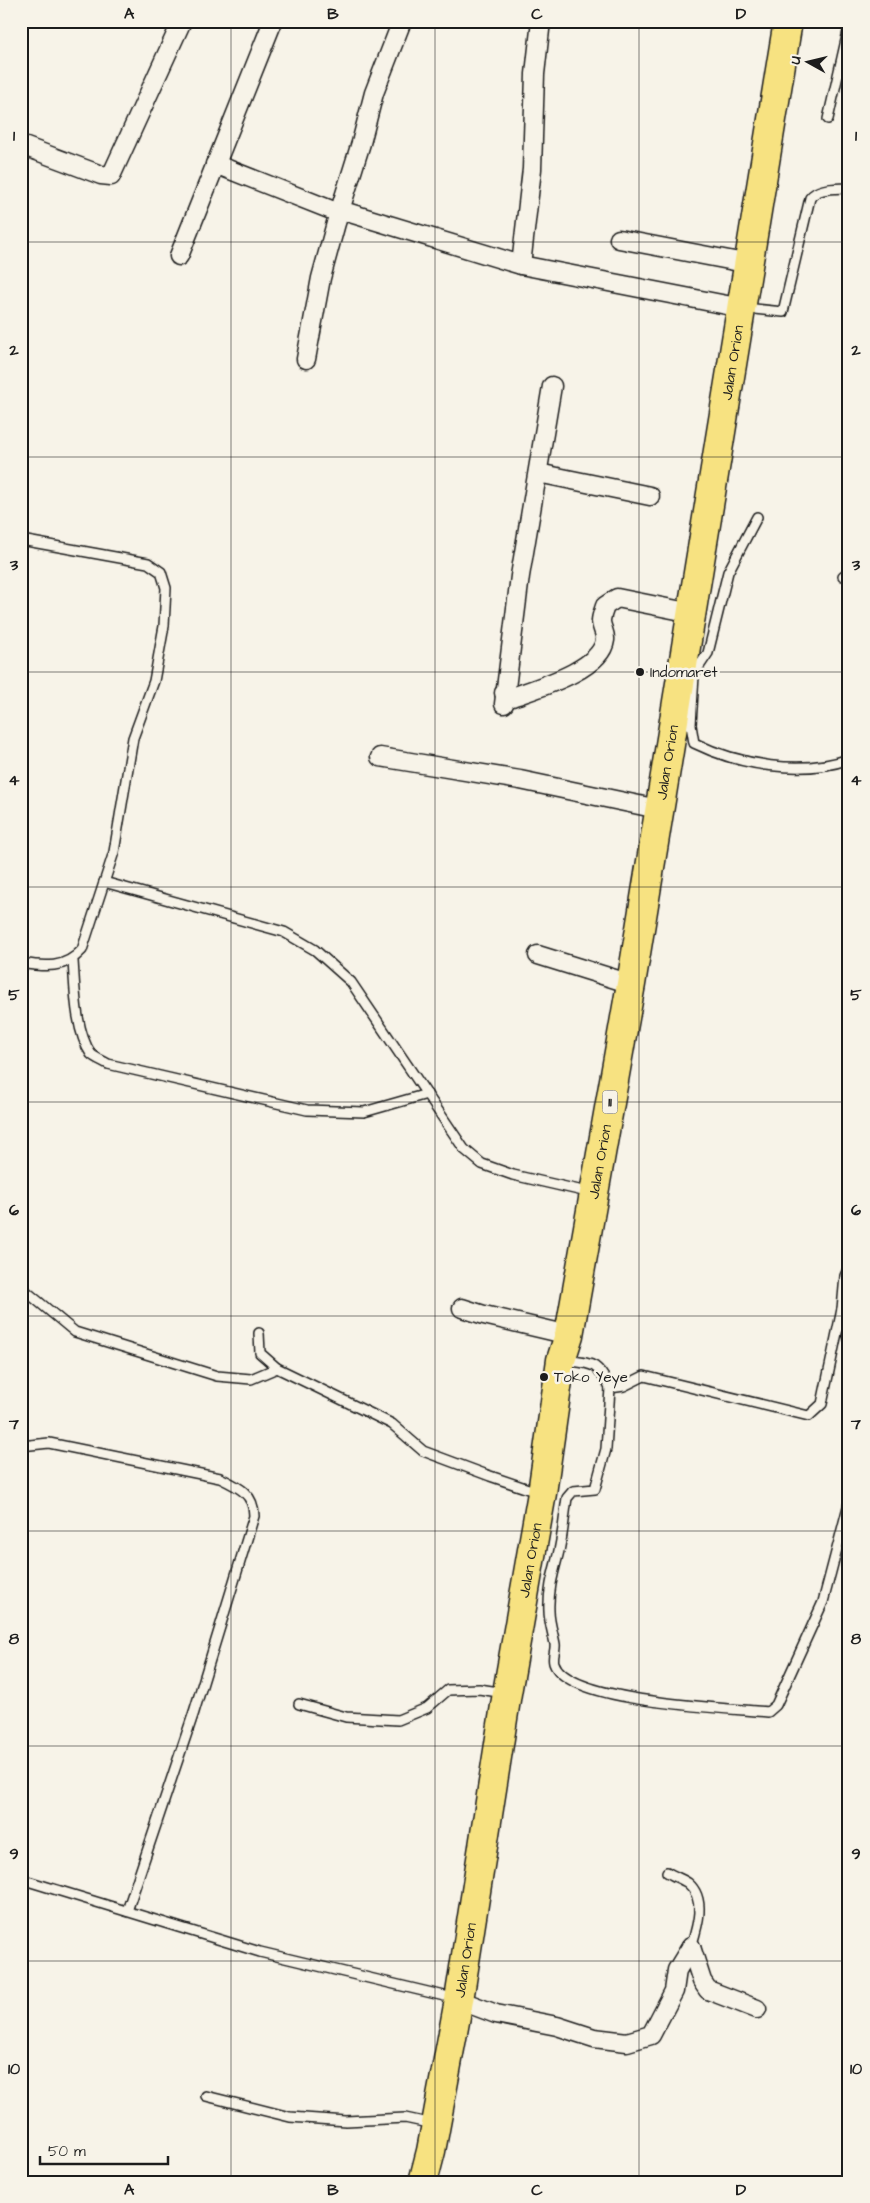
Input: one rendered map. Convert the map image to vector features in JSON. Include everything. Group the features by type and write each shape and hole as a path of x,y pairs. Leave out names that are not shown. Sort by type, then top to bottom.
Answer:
{"highway":[{"name":"Jalan Orion","path":"423,2182 436,2125 459,2000 507,1693 565,1347 631,984 658,809 688,670 692,613 788,21"}],"street":[{"path":"21,145 101,175 111,176 182,21"},
{"path":"179,256 273,21"},
{"path":"306,359 321,278 339,211 361,143 374,93 402,21"},
{"path":"521,264 532,169 535,74 541,21"},
{"path":"215,164 339,211 521,264 742,308"},
{"path":"619,239 750,264"},
{"path":"552,386 520,576 504,698 509,698 560,680 591,662 600,654 606,639 601,621 605,606 616,598 692,613"},
{"path":"538,473 650,496"},
{"path":"380,758 520,780 658,809"},
{"path":"538,954 631,984"},
{"path":"462,1308 565,1347"},
{"path":"459,2000 496,2014 557,2026 594,2038 627,2042 650,2035 674,1991 676,1970 691,1947"},
{"path":"691,1947 702,1981 708,1990 756,2008"}],"lane":[{"path":"828,119 849,27"},
{"path":"742,308 783,312 810,198 820,190 849,188"},
{"path":"757,517 728,572 708,653 688,670 691,725 694,743 710,751 757,763 805,768 835,764 849,759"},
{"path":"21,540 148,563 161,572 166,588 164,626 154,681 133,738 114,852 82,950 73,961 46,967 21,963"},
{"path":"104,882 284,932 315,950 351,982 464,1149 482,1164 513,1175 594,1193"},
{"path":"73,961 75,989 83,1038 92,1055 108,1064 307,1110 364,1112 427,1094"},
{"path":"610,1388 624,1386 644,1376 809,1416 822,1404 842,1310 845,1276 849,1267"},
{"path":"21,1287 75,1332 217,1376 251,1379 277,1368"},
{"path":"842,1310 849,1339"},
{"path":"259,1333 260,1353 277,1368 392,1424 423,1450 490,1476 542,1493"},
{"path":"565,1347 601,1371 610,1388 606,1449 595,1489 573,1491 568,1498 558,1554 550,1580 549,1612 555,1647 554,1662 560,1674 580,1685 619,1696 655,1702 768,1712 776,1705 823,1602 849,1503"},
{"path":"21,1446 49,1443 220,1478 244,1491 250,1497 254,1507 254,1516 194,1712 127,1911"},
{"path":"299,1704 346,1717 398,1720 428,1708 448,1690 479,1689 507,1693"},
{"path":"666,1872 689,1884 699,1904 696,1929 691,1947"},
{"path":"21,1879 260,1952 459,2000"},
{"path":"206,2096 290,2117 346,2120 405,2118 436,2125"}],"place":[{"name":"Indomaret","path":"640,672"},
{"name":"Toko Yeye","path":"544,1377"}]}
